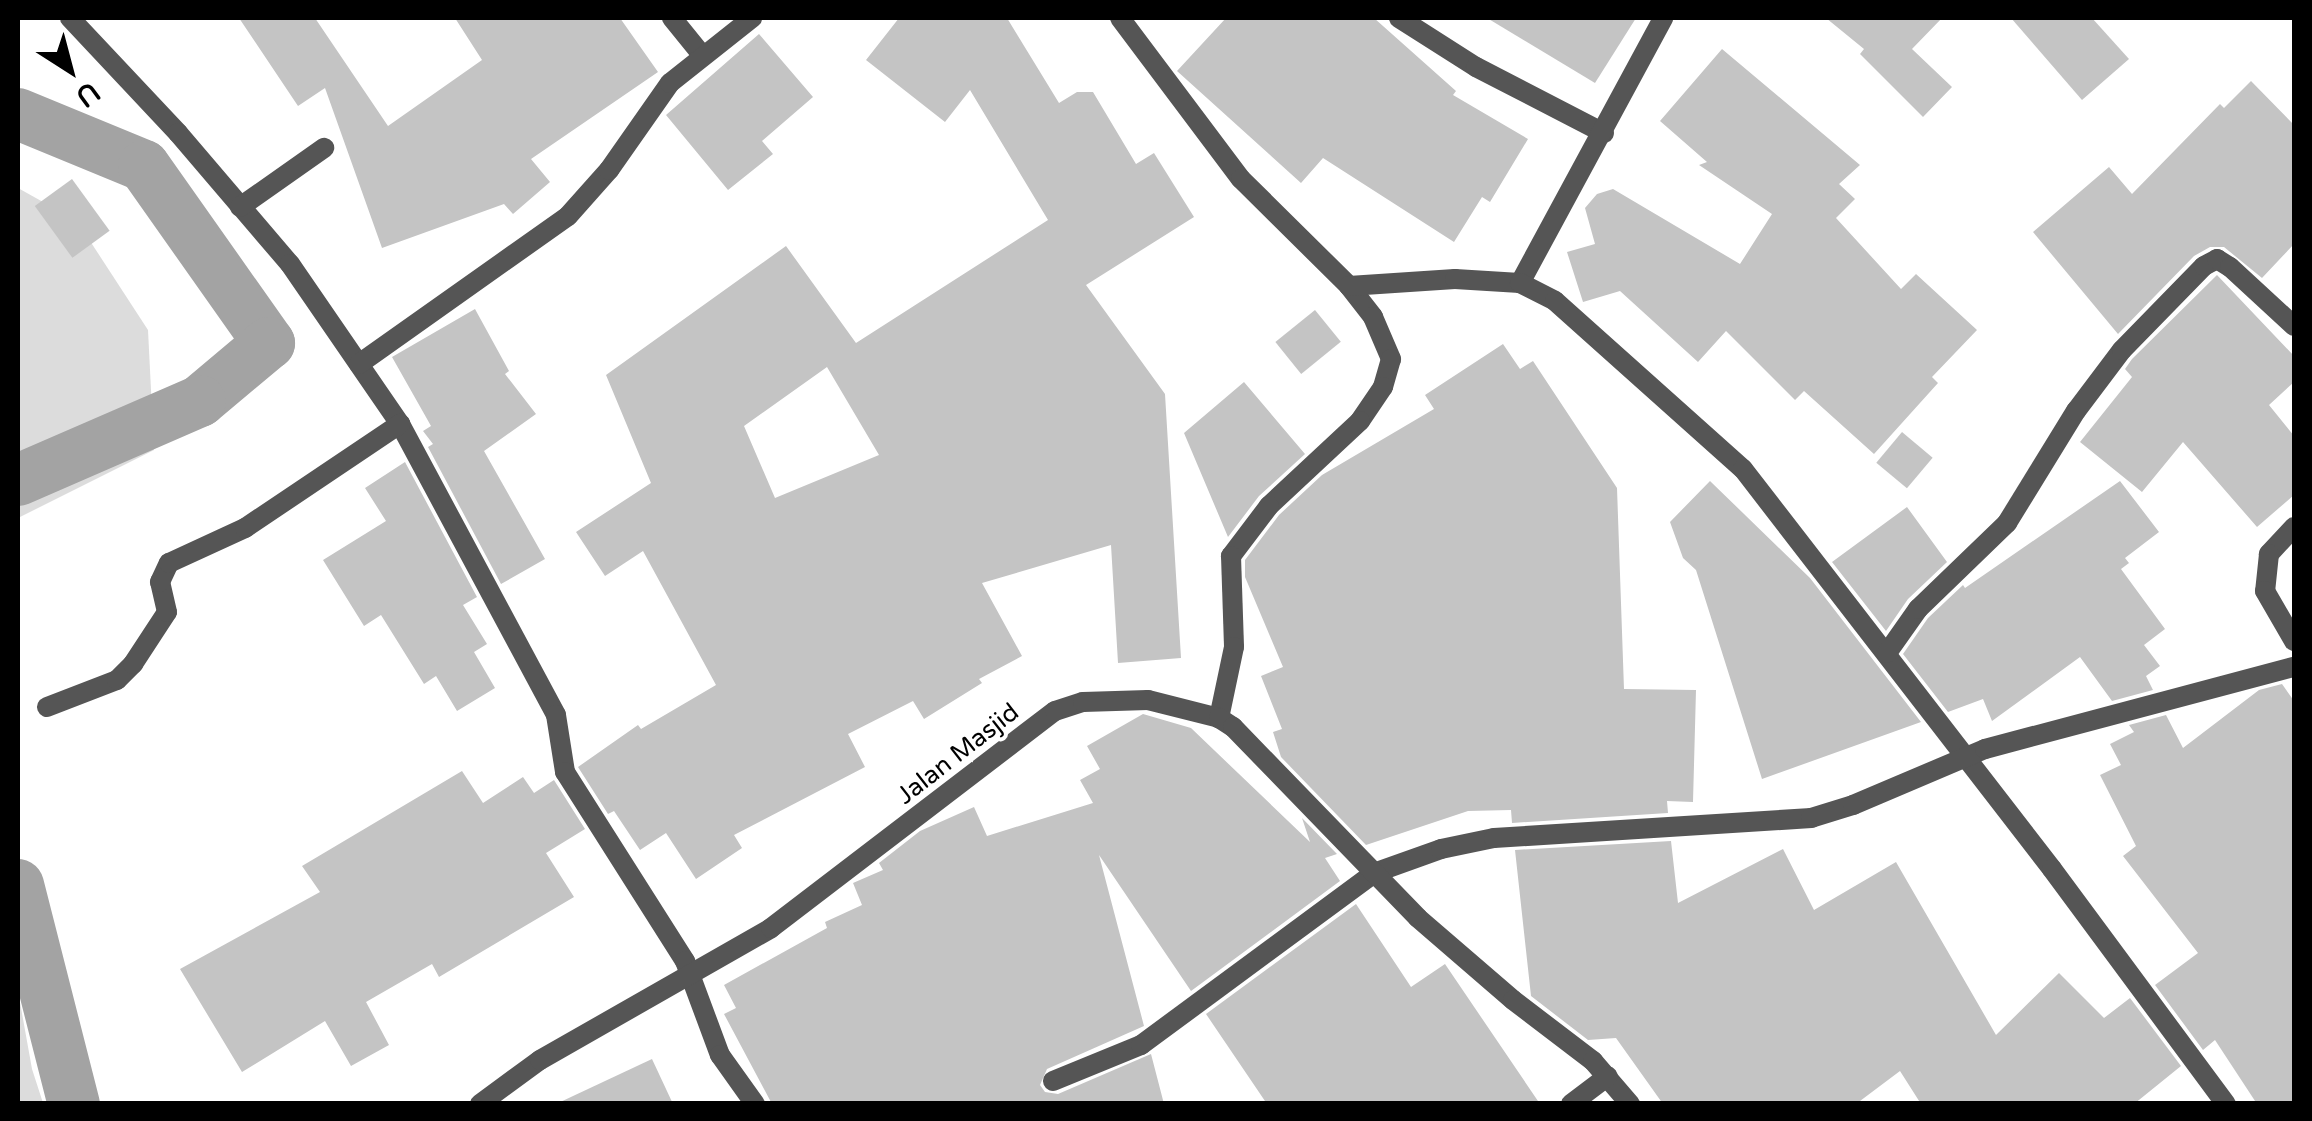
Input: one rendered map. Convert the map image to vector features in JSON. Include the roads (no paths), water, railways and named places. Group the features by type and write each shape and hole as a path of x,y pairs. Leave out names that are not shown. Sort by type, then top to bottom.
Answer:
{"street":[{"path":"70,18 290,264 400,424 556,715 565,772 685,960 688,978 720,1055 755,1104"},
{"path":"672,18 702,55"},
{"path":"359,364 568,216 609,170 670,83 752,18"},
{"path":"1120,18 1241,179 1349,286 1373,316 1391,358 1382,388 1360,420 1269,506 1231,556 1234,647 1219,718"},
{"path":"1399,18 1476,67 1604,133"},
{"path":"1520,283 1663,18"},
{"path":"240,206 324,148"},
{"path":"1886,653 1918,610 2007,523 2076,411 2122,350 2192,276 2217,259 2294,326"},
{"path":"1349,286 1455,279 1520,283 1555,301 1743,469 2226,1104"},
{"path":"48,707 117,680 133,664 168,612 160,582 168,563 245,528 400,424"},
{"path":"2294,528 2269,554 2265,591 2294,641"},
{"path":"1053,1082 1141,1045 1374,873 1441,849 1494,838 1811,818 1853,805 1962,756 2294,667"},
{"name":"Jalan Masjid","path":"480,1104 540,1060 771,928 1055,710 1083,702 1148,700 1219,718 1261,753 1374,873 1512,1000 1608,1076 1630,1104"},
{"path":"1571,1104 1608,1076"}],"waterway":[{"path":"18,114 144,166 269,343 200,401 18,480"},
{"path":"18,885 74,1104"}]}
